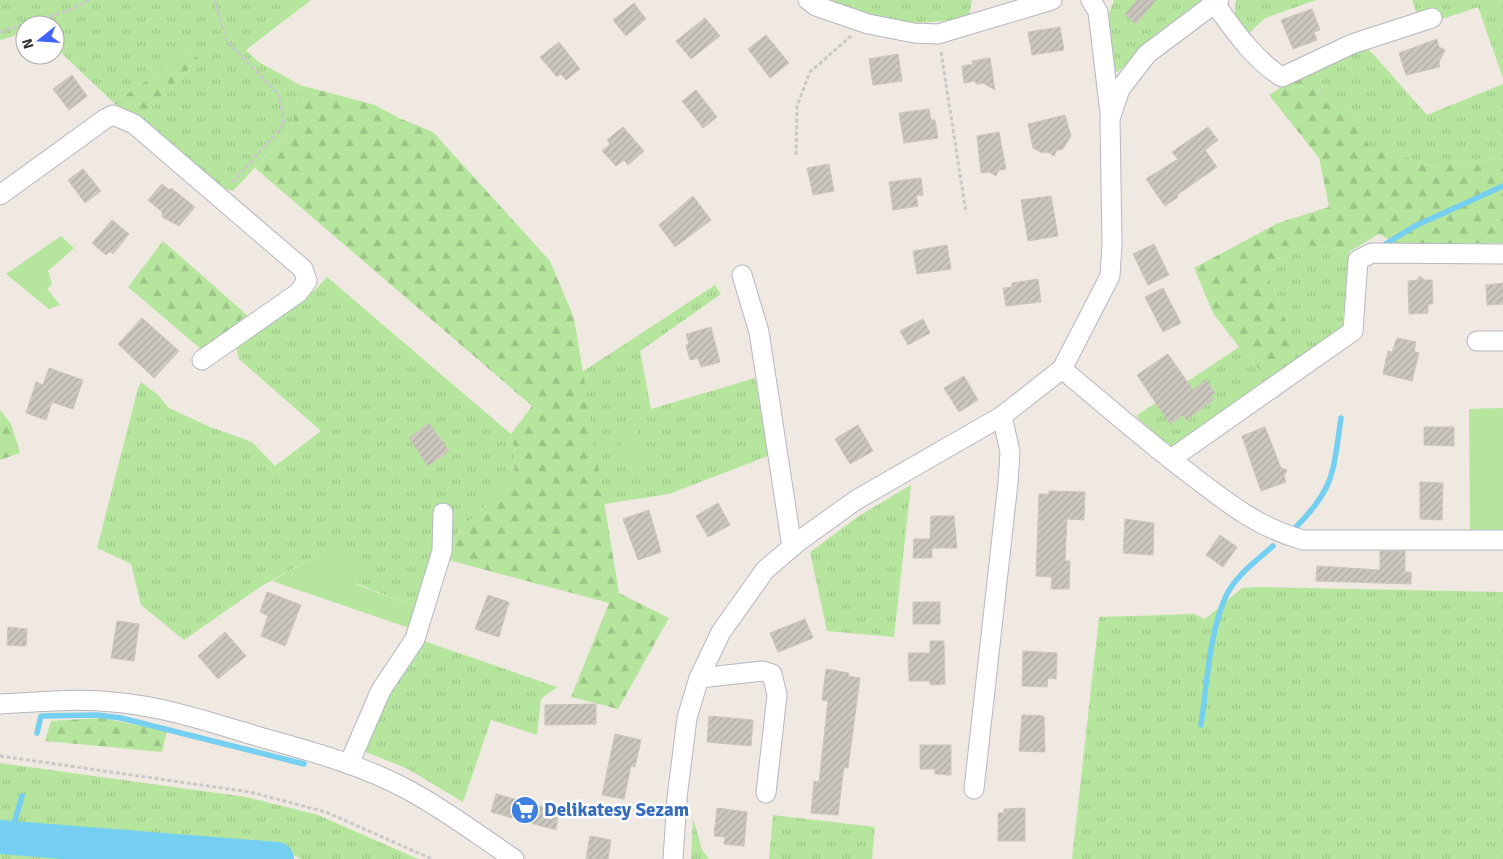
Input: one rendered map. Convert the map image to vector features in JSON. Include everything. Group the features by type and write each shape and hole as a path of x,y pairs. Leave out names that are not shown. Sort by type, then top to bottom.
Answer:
{"street":[{"path":"808,0 816,6 868,24 914,33 938,34 1052,0"},
{"path":"673,859 687,718 700,678 721,632 765,570 792,547 856,500 1002,416 1062,369 1110,276 1112,245 1110,119 1098,12 1094,1"},
{"path":"1110,119 1120,89 1147,54 1217,2 1248,46 1272,71 1282,77 1352,44 1432,18"},
{"path":"0,195 113,115 134,124 303,269 307,281 298,293 202,360"},
{"path":"1171,459 1353,331 1358,260 1372,253 1503,254"},
{"path":"742,274 759,332 792,547"},
{"path":"1476,341 1503,341"},
{"path":"1062,369 1237,511 1278,533 1303,540 1503,540"},
{"path":"974,789 1009,476 1010,452 1002,416"},
{"path":"349,764 381,690 416,639 442,551 443,513"},
{"path":"700,678 763,672 772,674 777,695 766,793"},
{"path":"0,704 78,700 147,706 180,713 349,764 392,781 424,799 514,859"}],"path":[{"path":"0,32 70,10 89,0"},
{"path":"214,0 227,41 279,95 284,124 218,198"},
{"path":"796,154 797,106 810,72 838,46 868,24"},
{"path":"938,34 966,213"},
{"path":"0,756 250,792 326,812 432,859"}],"green space":[{"path":"0,0 311,0 246,50 257,61 300,85 292,128 233,191 216,187 141,118 199,59 190,50 114,103 65,56 65,15 15,15 15,36 0,40"},
{"path":"828,0 972,0 969,17 913,23 897,22 865,15"},
{"path":"1114,0 1207,0 1167,26 1118,72 1113,71 1111,63 1108,16"},
{"path":"1236,0 1316,0 1265,18 1248,34 1235,13"},
{"path":"1412,0 1503,0 1503,78 1478,7 1439,20 1436,9 1417,15"},
{"path":"1364,44 1427,115 1503,84 1503,159 1457,162 1440,169 1391,152 1373,152 1364,137 1357,114 1336,109 1323,97 1322,80 1312,68"},
{"path":"190,50 199,59 141,118 114,103"},
{"path":"1312,68 1322,80 1323,97 1336,109 1357,114 1364,137 1373,152 1391,152 1439,169 1457,162 1503,159 1503,243 1398,244 1379,234 1337,249 1307,245 1260,268 1279,297 1297,362 1271,382 1239,347 1214,315 1194,268 1278,223 1329,207 1319,158 1269,95"},
{"path":"300,85 375,105 399,118 433,132 550,261 574,318 619,593 669,618 618,709 571,697 609,603 445,559 459,531 514,478 515,452 511,434 532,406 255,168 292,128"},
{"path":"1379,234 1349,252 1342,331 1297,362 1279,297 1260,268 1307,245 1337,249"},
{"path":"61,236 74,248 48,271 52,284 47,289 60,305 49,309 6,274"},
{"path":"163,241 247,315 202,350 128,287"},
{"path":"327,277 511,434 515,452 514,478 459,531 418,608 355,583 335,545 260,587 184,640 141,605 131,564 97,548 138,388 141,382 158,395 169,408 210,427 252,442 275,466 321,431 239,359 235,344 315,290"},
{"path":"715,285 721,294 640,351 651,409 755,378 768,456 669,494 604,504 582,372"},
{"path":"1239,347 1271,382 1171,449 1136,416"},
{"path":"1503,408 1503,534 1470,535 1469,409"},
{"path":"0,410 11,424 20,453 0,460"},
{"path":"635,421 646,472 629,476 617,425"},
{"path":"911,485 894,637 827,631 810,552 859,516"},
{"path":"335,545 357,566 355,584 418,608 412,629 272,581"},
{"path":"1242,588 1503,592 1503,859 1072,859 1099,617 1194,614 1205,619"},
{"path":"424,641 557,687 541,699 537,735 491,720 463,802 408,769 361,750 417,644"},
{"path":"101,718 167,731 162,752 45,741 51,721"},
{"path":"0,763 246,797 318,815 418,859 301,859 268,842 0,822"},
{"path":"773,815 875,827 872,859 769,859"},
{"path":"693,818 702,850 709,859 691,859"},
{"path":"0,850 119,859 0,859"}],"building":[{"path":"1137,0 1156,0 1136,24 1125,14"},
{"path":"634,3 646,19 626,36 613,20"},
{"path":"1312,9 1320,30 1314,32 1317,40 1293,49 1281,20"},
{"path":"705,18 720,36 691,59 676,41"},
{"path":"1060,27 1064,50 1032,55 1028,32"},
{"path":"766,35 789,63 770,78 748,49"},
{"path":"1437,39 1439,47 1445,50 1439,62 1440,67 1406,75 1399,53"},
{"path":"559,42 580,69 566,80 561,74 557,77 540,57"},
{"path":"898,54 902,81 873,85 869,59"},
{"path":"990,58 995,90 983,83 976,84 975,81 964,83 962,66 973,64 972,61"},
{"path":"72,75 87,96 69,110 53,89"},
{"path":"696,90 717,117 703,128 682,101"},
{"path":"929,109 931,120 935,120 938,138 904,143 899,113"},
{"path":"1065,115 1071,136 1063,149 1057,150 1054,156 1048,152 1042,153 1033,148 1028,124"},
{"path":"623,127 644,151 628,165 624,160 616,166 602,151 610,144 607,140"},
{"path":"1208,127 1218,140 1205,150 1217,167 1177,195 1178,197 1165,206 1146,179 1178,159 1172,152"},
{"path":"999,132 1006,169 999,170 996,176 989,172 981,173 977,136"},
{"path":"829,164 834,191 813,195 807,168"},
{"path":"83,169 101,191 85,203 68,180"},
{"path":"921,178 923,195 916,196 918,206 893,210 889,182"},
{"path":"162,184 169,190 171,188 195,207 179,226 162,217 162,212 148,200"},
{"path":"693,196 711,220 675,247 659,225"},
{"path":"1051,196 1058,236 1028,241 1021,200"},
{"path":"112,220 129,234 113,254 110,251 106,255 92,243"},
{"path":"1154,244 1169,275 1148,285 1133,254"},
{"path":"947,245 951,269 917,274 913,251"},
{"path":"1420,276 1424,280 1432,280 1433,304 1428,304 1428,313 1409,314 1408,281 1417,280"},
{"path":"1038,279 1041,302 1006,306 1003,288 1012,287 1012,283"},
{"path":"1503,283 1503,304 1487,305 1486,285"},
{"path":"1163,288 1181,323 1163,332 1145,297"},
{"path":"142,318 179,351 154,378 118,344"},
{"path":"923,319 930,333 908,345 900,331"},
{"path":"711,327 720,362 701,367 698,358 690,360 686,345 689,344 686,334"},
{"path":"1397,338 1416,342 1414,351 1419,353 1412,381 1383,374 1388,351 1392,352"},
{"path":"1168,354 1193,390 1206,380 1215,393 1211,396 1213,400 1186,420 1183,415 1170,424 1137,375"},
{"path":"49,368 83,380 73,409 52,402 46,420 26,413 36,382 43,385"},
{"path":"964,376 978,400 959,412 944,388"},
{"path":"429,423 449,451 428,466 409,438"},
{"path":"858,425 873,451 850,464 835,439"},
{"path":"1265,427 1281,468 1287,470 1284,476 1286,482 1261,491 1242,436"},
{"path":"1424,427 1454,427 1454,446 1424,445"},
{"path":"1420,482 1443,483 1442,520 1420,519"},
{"path":"1049,491 1085,492 1084,520 1067,519 1065,561 1070,561 1069,589 1051,589 1052,577 1036,576 1039,494 1049,494"},
{"path":"718,503 730,525 708,537 696,516"},
{"path":"649,510 661,552 638,560 623,519"},
{"path":"931,516 954,516 957,548 932,548 932,558 913,558 914,539 930,539"},
{"path":"1125,519 1154,523 1153,555 1123,553"},
{"path":"1220,535 1237,547 1223,567 1206,555"},
{"path":"1380,551 1405,551 1405,572 1411,572 1411,584 1316,581 1317,566 1380,570"},
{"path":"267,592 301,605 285,646 261,636 268,616 260,612"},
{"path":"488,595 509,602 499,637 475,629"},
{"path":"913,602 940,602 940,624 913,624"},
{"path":"805,619 813,638 778,652 770,633"},
{"path":"117,621 139,624 134,661 111,658"},
{"path":"8,627 27,629 26,646 7,645"},
{"path":"225,632 246,656 218,679 198,656"},
{"path":"930,641 944,641 945,684 930,685 930,681 909,681 908,653 930,653"},
{"path":"1023,651 1057,653 1056,679 1048,678 1047,687 1022,686"},
{"path":"826,669 849,673 848,676 860,678 848,768 844,767 838,815 811,813 814,781 819,782 828,701 822,700"},
{"path":"596,704 596,724 545,725 545,705"},
{"path":"1022,715 1044,716 1045,752 1019,751"},
{"path":"709,716 753,720 751,746 707,742"},
{"path":"615,734 641,740 635,767 631,766 624,799 602,795"},
{"path":"920,745 951,745 951,775 935,774 935,769 920,769"},
{"name":"Delikatesy Sezam","path":"496,794 559,811 556,830 491,812"},
{"path":"717,808 747,812 744,846 724,844 725,837 714,836"},
{"path":"1025,808 1025,841 998,841 998,813 1004,813 1004,809"},
{"path":"590,836 611,840 608,859 586,859"}],"waterway":[{"path":"1382,246 1415,226 1503,186"},
{"path":"1295,528 1318,502 1325,490 1333,466 1341,418"},
{"path":"1201,725 1212,643 1226,596 1235,581 1273,546"},
{"path":"37,733 41,716 97,715 121,718 304,764"},
{"path":"10,838 22,796"},
{"path":"0,837 277,859"}],"place":[{"name":"Delikatesy Sezam","path":"525,810"}]}
